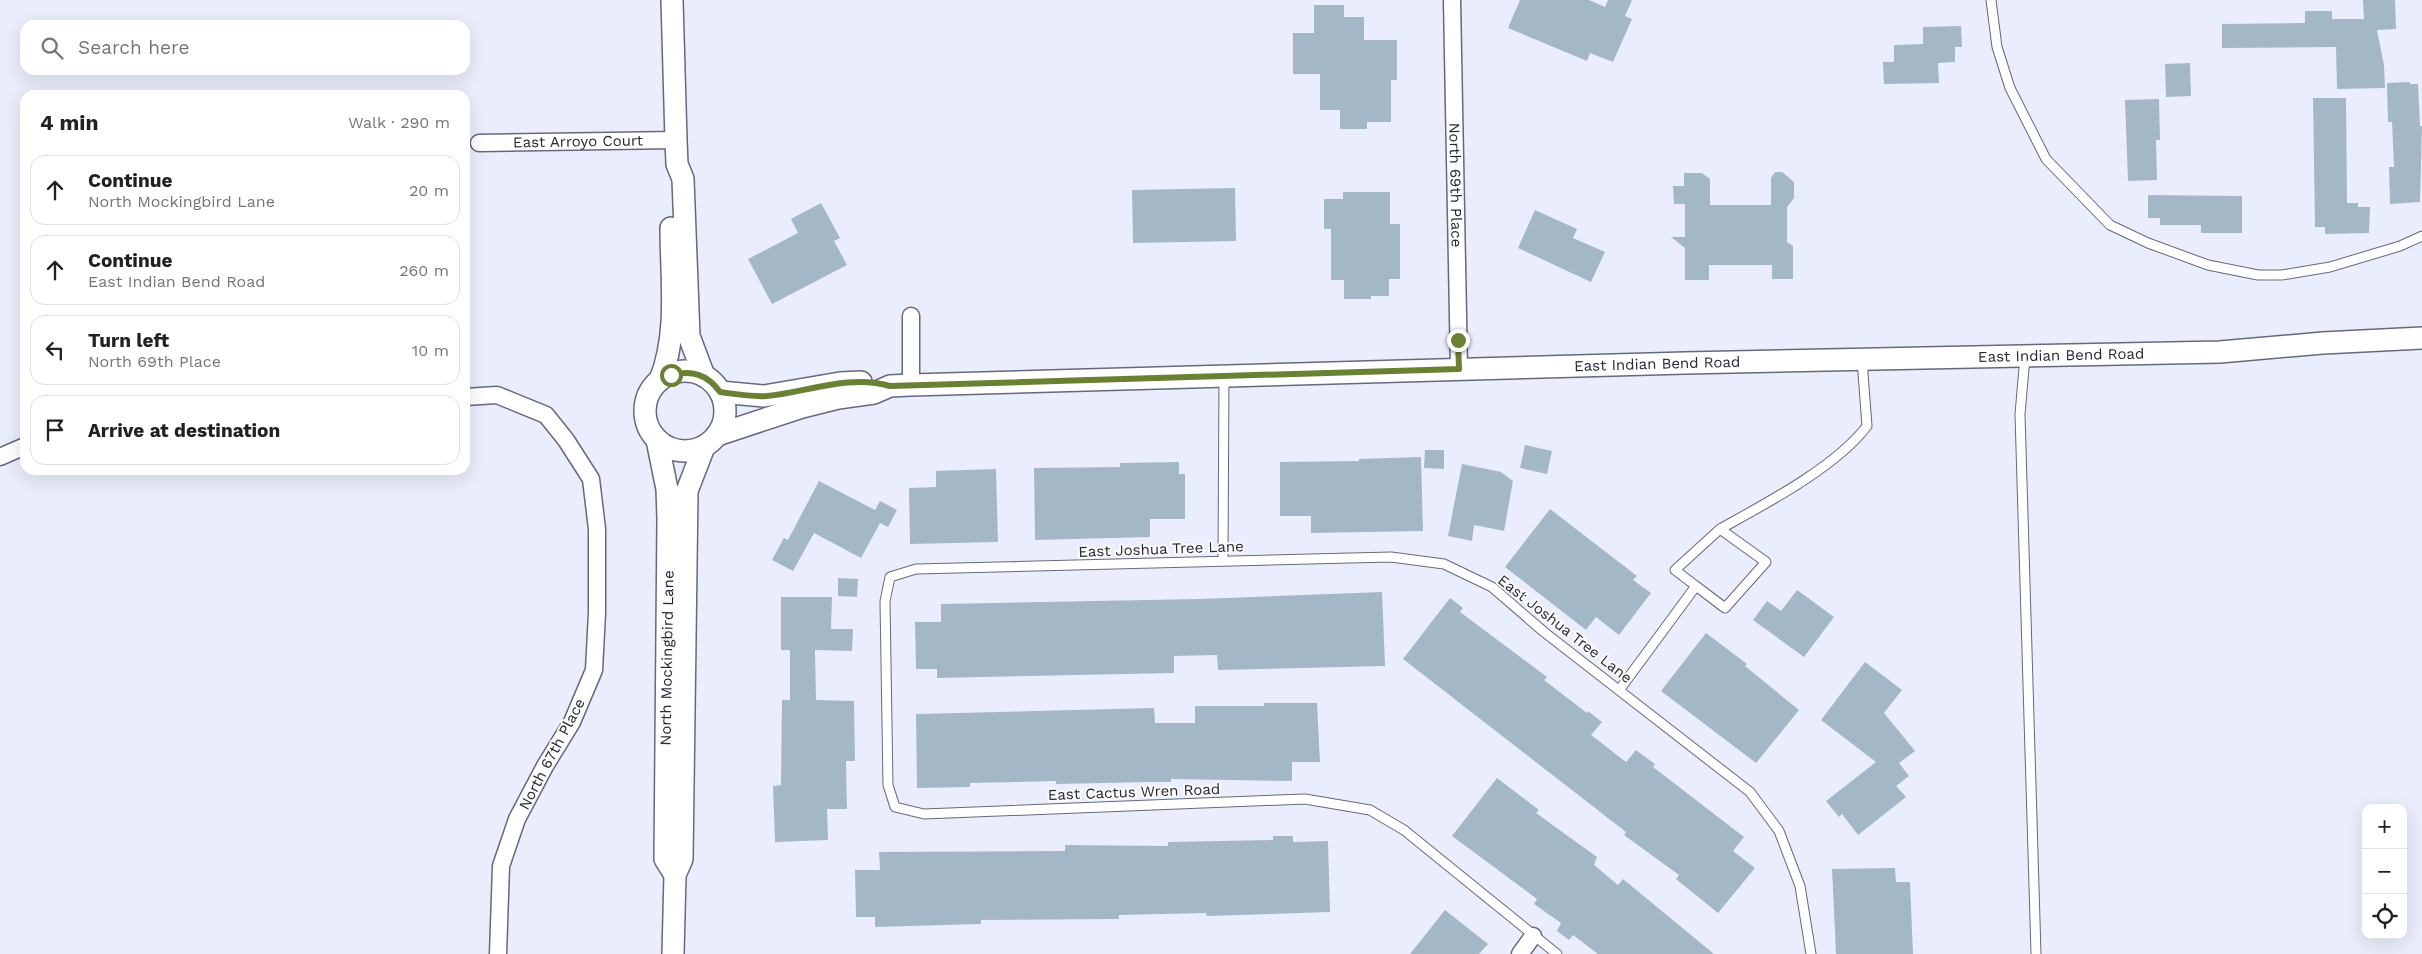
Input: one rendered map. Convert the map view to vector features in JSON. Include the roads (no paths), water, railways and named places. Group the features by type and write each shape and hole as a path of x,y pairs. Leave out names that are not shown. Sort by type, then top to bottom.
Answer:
{"street":[{"name":"North Mockingbird Lane","path":"672,0 677,164 683,179 689,336 704,376 720,392 725,412 723,426 710,441 687,490 682,859 675,874 673,954"},
{"name":"North 69th Place","path":"1452,0 1459,369"},
{"name":"East Arroyo Court","path":"480,143 676,140"},
{"name":"North Mockingbird Lane","path":"675,874 665,859 668,519 666,489 657,440 648,425 646,408 648,397 660,380 667,363 670,343 671,179 677,164"},
{"path":"910,316 911,385"},
{"name":"East Indian Bend Road","path":"720,392 764,396 840,383 874,382 890,386 1459,369 2220,352 2323,343 2422,338"},
{"path":"660,380 682,372 694,372 704,376"},
{"name":"East Indian Bend Road","path":"710,441 802,407 838,398 874,393 890,386"},
{"name":"North 67th Place","path":"470,397 497,395 546,415 566,440 590,479 598,529 598,613 594,670 572,722 545,766 517,819 501,866 498,954"},
{"path":"657,440 674,450 694,450 710,441"},
{"path":"0,457 20,448"},
{"path":"1520,954 1534,936"}],"lane":[{"path":"1991,0 1997,46 2010,88 2046,159 2110,225 2148,243 2208,265 2258,275 2282,275 2330,267 2422,237"},
{"path":"2025,356 2020,414 2036,954"},
{"path":"1720,529 1766,562 1725,608 1675,570 1720,529 1784,493 1855,442 1867,426 1862,360"},
{"path":"1223,561 1224,376"},
{"name":"East Joshua Tree Lane","path":"890,577 916,569 1391,557 1444,564 1492,587 1544,632 1620,689 1750,792 1779,831 1800,886 1811,954"},
{"name":"East Cactus Wren Road","path":"890,577 885,601 888,785 895,807 924,814 1305,799 1370,810 1404,830 1557,954"},
{"path":"1620,689 1696,586"}]}
